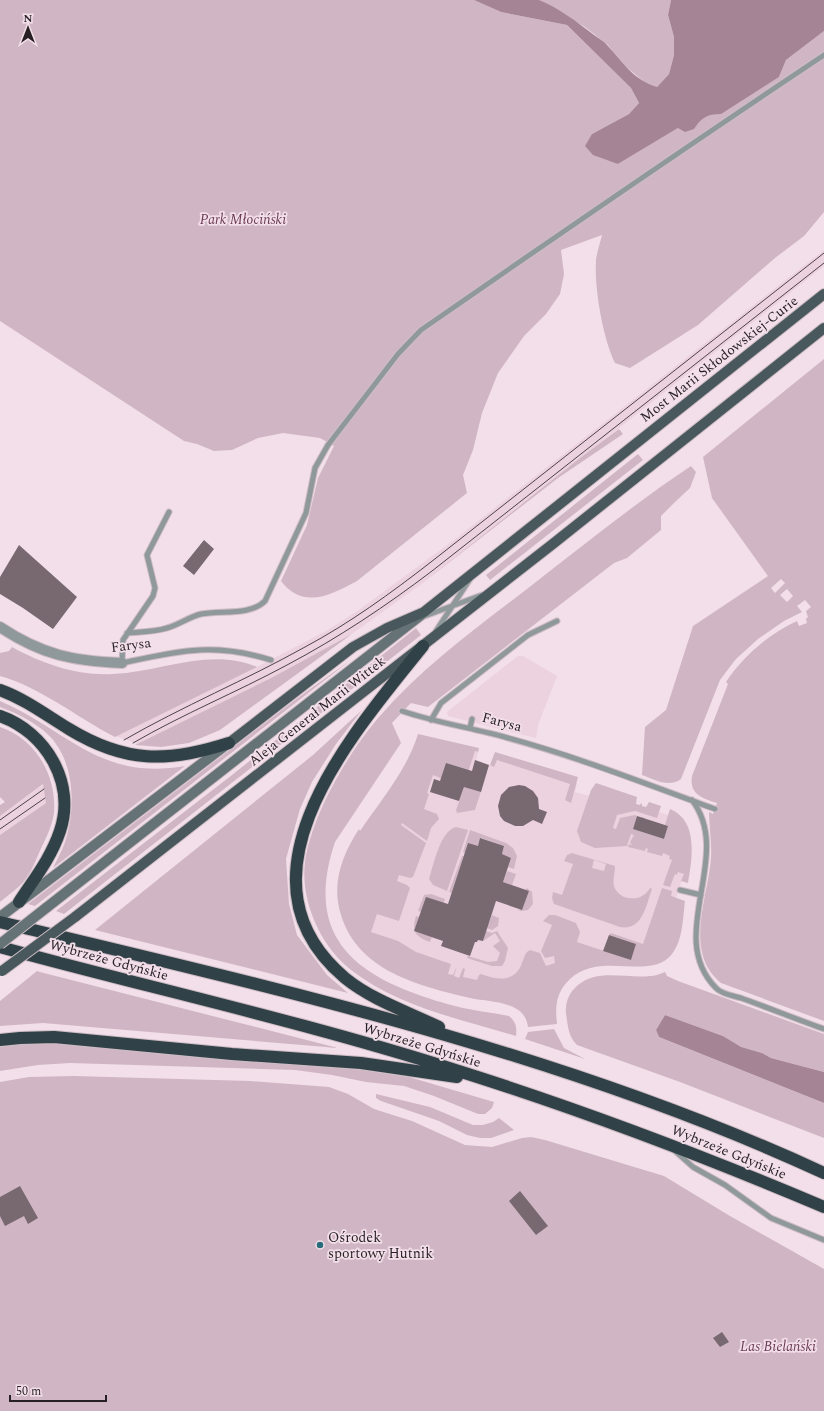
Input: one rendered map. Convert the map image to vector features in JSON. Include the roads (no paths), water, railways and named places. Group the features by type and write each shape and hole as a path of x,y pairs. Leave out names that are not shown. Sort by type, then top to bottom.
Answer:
{"highway":[{"path":"425,644 360,727 336,763 314,803 298,848 296,887 302,916 311,936 326,957 345,978 374,996 470,1042"},
{"path":"0,690 40,710 97,744 136,756 158,757 229,743"},
{"path":"0,716 9,719 31,732 48,751 59,773 64,797 62,822 57,839 45,865 19,902"},
{"name":"Wybrzeże Gdyńskie","path":"0,922 336,1004 470,1042 654,1104 782,1154 824,1173"},
{"name":"Wybrzeże Gdyńskie","path":"0,946 350,1039 498,1083 567,1106 665,1143 824,1207"},
{"path":"0,1040 54,1037 232,1054 361,1063 498,1083"}],"main road":[{"name":"Most Marii Skłodowskiej-Curie","path":"632,445 824,294"},
{"name":"Aleja Generał Marii Wittek","path":"1,972 75,917 425,644 824,328"},
{"name":"Aleja Generał Marii Wittek","path":"0,946 46,908 415,620 632,445"},
{"path":"0,917 353,647 387,628 424,612"}],"street":[{"name":"Farysa","path":"0,627 43,650 65,657 84,661 122,663"}],"lane":[{"path":"127,633 165,629 199,615 218,611 253,609 261,606 266,601 306,513 315,468 328,445 398,354 421,330 620,194 658,166 824,55"},
{"path":"122,663 123,640 154,596 155,588 147,555 169,512"},
{"path":"425,644 476,570"},
{"path":"415,620 494,590"},
{"path":"431,720 440,702 528,635 558,621"},
{"name":"Farysa","path":"122,663 203,649 237,651 271,660"},
{"name":"Farysa","path":"402,712 470,728 555,752 715,809"},
{"path":"470,728 472,719"},
{"path":"692,800 699,810 705,827 706,857 695,932 695,945 703,970 717,989 824,1029"},
{"path":"680,890 701,895"},
{"path":"665,1143 693,1166 725,1185 771,1218 824,1240"}],"tram line":[{"path":"124,740 322,638 370,607 431,562 824,253"},
{"path":"133,743 171,722 287,665 325,644 397,597 824,263"},
{"path":"0,820 44,789"},
{"path":"0,829 45,798"}],"place":[{"name":"Ośrodek sportowy Hutnik","path":"320,1245"}],"park label":[{"name":"Park Młociński","path":"243,219"},
{"name":"Las Bielański","path":"778,1346"}]}
